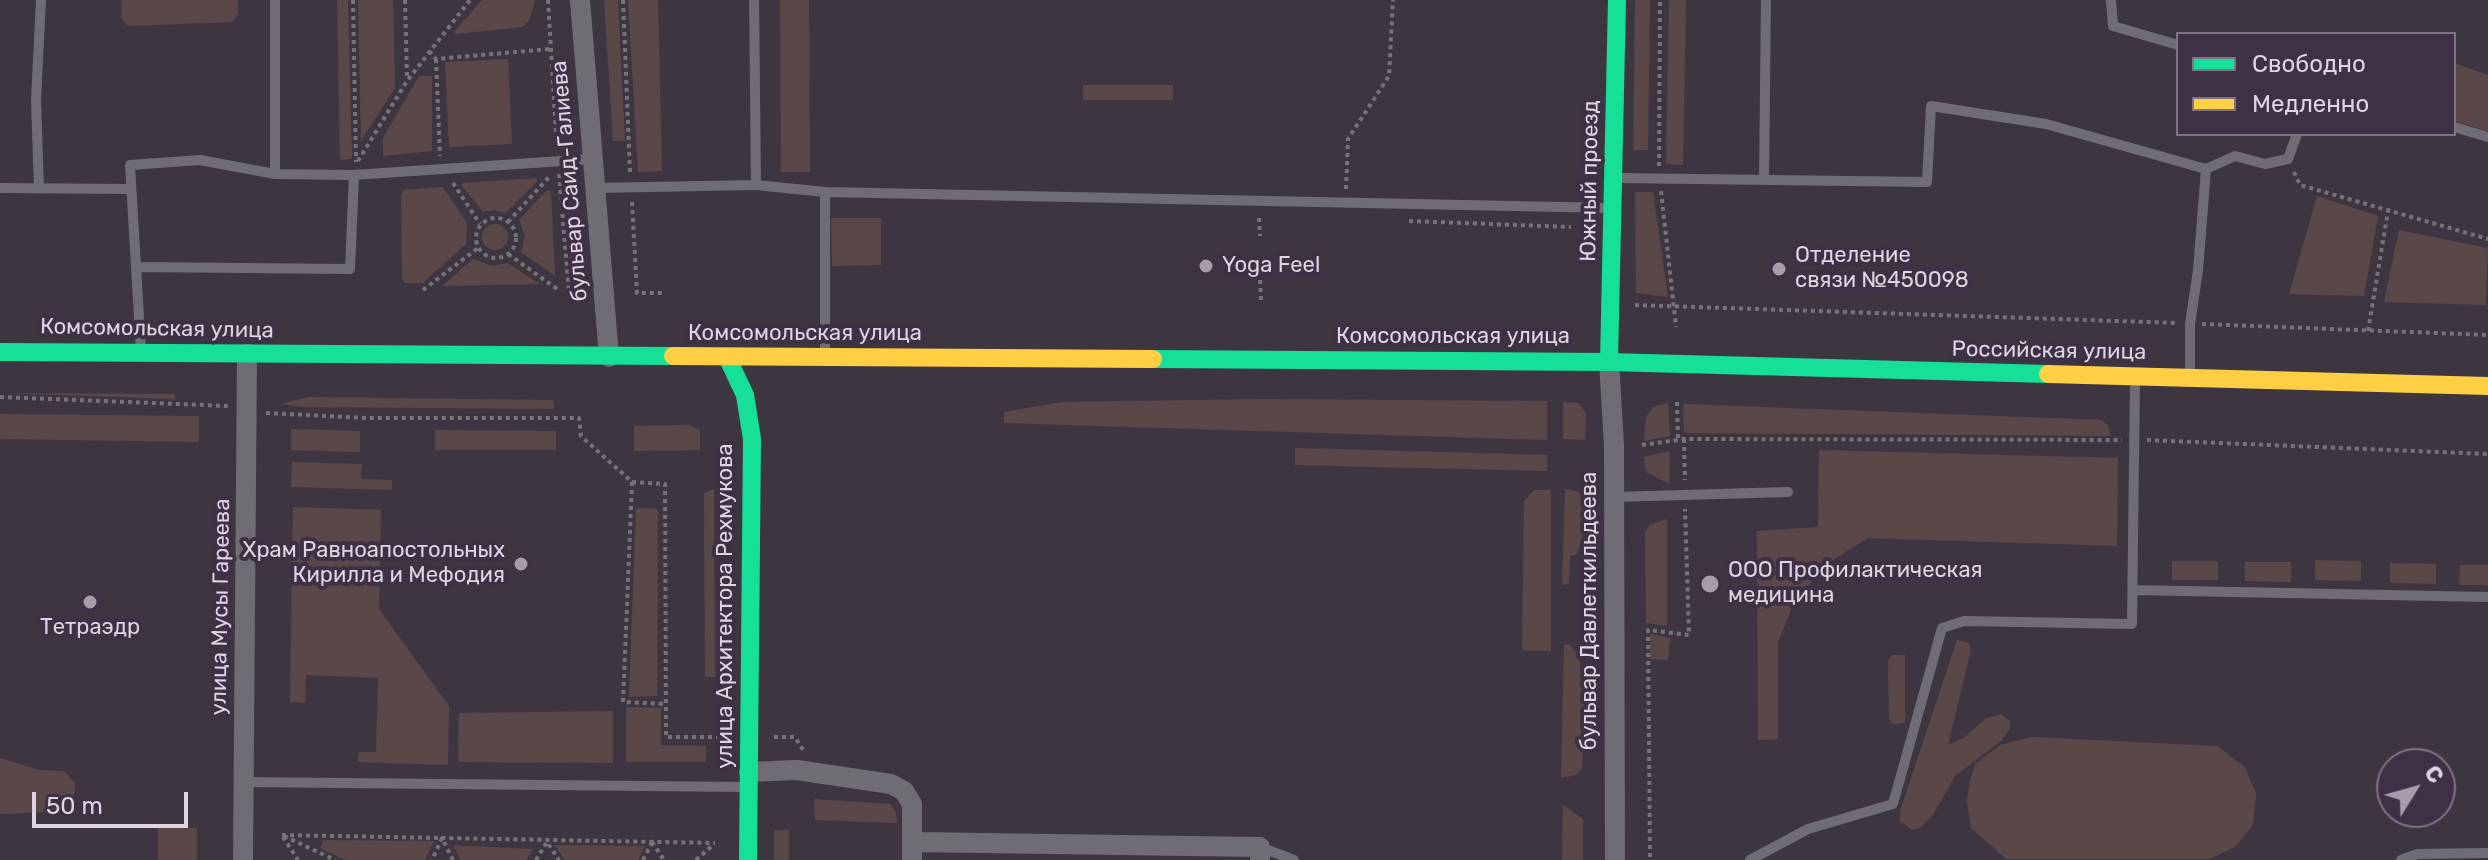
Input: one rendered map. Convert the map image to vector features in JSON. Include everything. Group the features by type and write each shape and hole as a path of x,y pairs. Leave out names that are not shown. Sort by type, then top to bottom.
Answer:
{"main road":[{"name":"Южный проезд","path":"1609,362 1617,0"},
{"name":"Комсомольская улица","path":"0,352 1609,362"},
{"name":"улица Архитектора Рехмукова","path":"727,357 745,395 752,439 748,860"},
{"name":"Российская улица","path":"1609,362 2488,386"}],"street":[{"name":"бульвар Саид-Галиева","path":"580,0 609,357"},
{"name":"улица Мусы Гареева","path":"243,860 247,354"},
{"name":"бульвар Давлеткильдеева","path":"1609,362 1614,497 1615,860"},
{"path":"749,779 797,770 891,784 904,791 912,804 912,851 1260,853"}],"lane":[{"path":"39,188 36,100 41,0"},
{"path":"275,0 275,174"},
{"path":"754,0 756,185"},
{"path":"1764,180 1766,0"},
{"path":"2111,0 2113,26 2176,44"},
{"path":"1615,178 1927,182 1931,106 2046,124 2206,169 2235,156 2265,164 2288,159 2296,136"},
{"path":"2456,128 2488,137"},
{"path":"141,353 130,165 200,160 275,174 592,159"},
{"path":"2190,378 2190,324 2198,270 2206,169"},
{"path":"136,267 350,269 354,171"},
{"path":"595,188 756,185 825,192 1614,208"},
{"path":"0,188 130,189"},
{"path":"825,192 825,357"},
{"path":"1750,860 1808,829 1893,804 1942,628 1964,621 2132,624 2135,377"},
{"path":"1614,497 1788,492"},
{"path":"2133,590 2488,597"},
{"path":"244,782 749,779"},
{"path":"1260,853 1294,860"},
{"path":"2401,860 2417,854 2488,853"}],"path":[{"path":"353,0 354,171"},
{"path":"405,0 407,81"},
{"path":"354,171 407,81 470,0"},
{"path":"436,59 550,49 548,0"},
{"path":"623,0 637,293 664,293"},
{"path":"1345,203 1348,139 1389,76 1393,0"},
{"path":"1659,169 1660,0"},
{"path":"429,51 436,59 440,159"},
{"path":"508,222 554,172"},
{"path":"450,178 480,224"},
{"path":"2300,185 2488,239"},
{"path":"1660,186 1676,327"},
{"path":"2368,331 2388,211"},
{"path":"508,254 516,238 508,222 497,217 480,224 475,235 478,248 491,258 508,254 560,291"},
{"path":"1259,218 1260,236"},
{"path":"423,290 478,248"},
{"path":"1260,280 1261,300"},
{"path":"1632,305 2488,335"},
{"path":"0,397 216,404 280,416 579,418 581,436 632,482 665,484 666,737 715,738"},
{"path":"1650,857 1648,630 1689,635 1685,495 1677,402"},
{"path":"1642,445 1681,439 2134,440 2488,454"},
{"path":"632,482 623,702 666,704"},
{"path":"282,835 715,843 696,860"},
{"path":"282,835 298,860"},
{"path":"282,835 335,860"},
{"path":"432,860 442,838"},
{"path":"442,838 453,860"},
{"path":"536,860 547,842"},
{"path":"547,842 559,860"},
{"path":"643,860 652,842"},
{"path":"652,842 664,860"}],"shaded area":[{"path":"121,0 238,0 238,13 232,22 128,26 122,19"},
{"path":"337,0 348,0 352,159 340,160"},
{"path":"358,0 393,0 395,88 361,141"},
{"path":"482,0 535,0 529,21 522,27 454,32"},
{"path":"604,0 618,0 625,141 613,141"},
{"path":"628,0 658,0 662,171 638,172"},
{"path":"780,0 809,0 810,172 781,172"},
{"path":"1635,0 1650,0 1648,150 1633,150"},
{"path":"1669,0 1686,0 1683,165 1666,164"},
{"path":"508,59 512,144 449,147 445,62"},
{"path":"2456,64 2488,75 2488,131 2456,122"},
{"path":"419,76 432,76 432,151 383,156 383,138"},
{"path":"1083,85 1173,85 1173,100 1083,100"},
{"path":"564,168 572,176 580,281 573,282"},
{"path":"536,178 537,182 505,213 494,210 483,212 462,186 462,183"},
{"path":"443,187 467,223 466,244 423,283 405,283 402,279 401,194 404,190"},
{"path":"546,191 551,191 555,276 521,252 525,236 519,220"},
{"path":"1635,192 1653,192 1668,297 1636,293"},
{"path":"2317,196 2378,216 2364,296 2289,294"},
{"path":"831,218 881,218 881,265 832,266"},
{"path":"495,224 504,228 508,237 504,246 495,250 486,246 482,237 486,228"},
{"path":"2399,230 2488,248 2486,305 2384,302"},
{"path":"473,259 492,266 507,263 540,284 442,286"},
{"path":"4,393 175,394 175,399"},
{"path":"308,397 553,400 554,409 305,407 281,404"},
{"path":"1265,399 1547,401 1547,440 1004,423 1004,412 1061,402"},
{"path":"1563,402 1579,403 1586,413 1585,440 1563,439"},
{"path":"1668,403 1670,436 1644,441 1646,417 1653,407"},
{"path":"1683,404 2100,420 2108,425 2111,436 1684,433"},
{"path":"0,414 199,416 199,442 0,439"},
{"path":"690,425 700,430 700,450 634,451 634,426"},
{"path":"291,429 360,431 360,452 291,450"},
{"path":"435,430 556,431 556,450 435,450"},
{"path":"1295,448 1547,455 1547,471 1295,465"},
{"path":"1819,450 2118,458 2117,546 1868,538 1825,565 1793,605 1778,642 1778,739 1758,740 1757,531 1818,527"},
{"path":"1670,451 1669,484 1646,472 1644,457"},
{"path":"292,462 362,464 361,479 392,480 392,490 291,487"},
{"path":"714,489 715,677 705,677 704,493"},
{"path":"1565,489 1577,491 1586,501 1584,531 1577,554 1570,556 1569,584 1562,585"},
{"path":"1534,490 1551,490 1551,651 1522,650 1524,501"},
{"path":"293,507 381,510 379,609 449,706 448,765 358,762 359,752 376,752 378,678 306,675 305,703 290,702"},
{"path":"636,508 658,509 657,696 629,697"},
{"path":"1667,519 1667,626 1646,623 1645,532 1650,525"},
{"path":"2315,560 2361,561 2361,581 2315,580"},
{"path":"2172,561 2218,561 2218,580 2172,580"},
{"path":"2245,562 2291,562 2291,582 2245,581"},
{"path":"2390,563 2436,564 2436,584 2390,583"},
{"path":"2460,565 2488,565 2488,585 2459,585"},
{"path":"1650,634 1670,638 1668,660 1650,659"},
{"path":"1957,640 1969,643 1971,650 1948,745 1965,737 1985,719 2001,714 2010,721 2010,729 2001,741 1955,776 1933,815 1921,827 1912,830 1900,821 1900,811"},
{"path":"1569,644 1578,655 1586,692 1582,768 1576,775 1561,778 1564,645"},
{"path":"1892,655 1905,655 1905,723 1893,724 1889,719 1888,660"},
{"path":"626,707 661,708 661,745 706,746 706,762 626,762"},
{"path":"613,711 613,763 458,762 459,713"},
{"path":"2031,737 2217,746 2245,767 2256,794 2253,825 2235,847 2209,859 2006,859 1971,828 1967,802 1969,785 1975,764 2000,745"},
{"path":"0,758 39,770 64,771 75,783 74,799 51,812 0,814"},
{"path":"814,799 890,804 896,812 897,823 815,820"},
{"path":"1563,805 1583,819 1583,860 1562,860"},
{"path":"158,828 197,828 197,860 158,860"},
{"path":"774,830 789,830 789,860 774,860"},
{"path":"324,840 434,841 425,860 345,860 320,848"},
{"path":"453,845 533,849 526,860 461,860"},
{"path":"554,845 645,846 638,860 565,860"}],"traffic: fast":[{"path":"1609,362 1617,0"},
{"path":"0,352 673,356"},
{"path":"727,357 745,395 752,439 748,860"},
{"path":"1153,359 1609,362 2048,374"}],"traffic: slow":[{"path":"673,356 1153,359"},
{"path":"2048,374 2488,386"}],"place":[{"name":"Yoga Feel","path":"1206,266"},
{"name":"Отделение связи №450098","path":"1779,269"},
{"name":"Храм Равноапостольных Кирилла и Мефодия","path":"521,564"},
{"name":"ООО Профилактическая медицина","path":"1710,584"},
{"name":"Тетраэдр","path":"90,602"}]}
